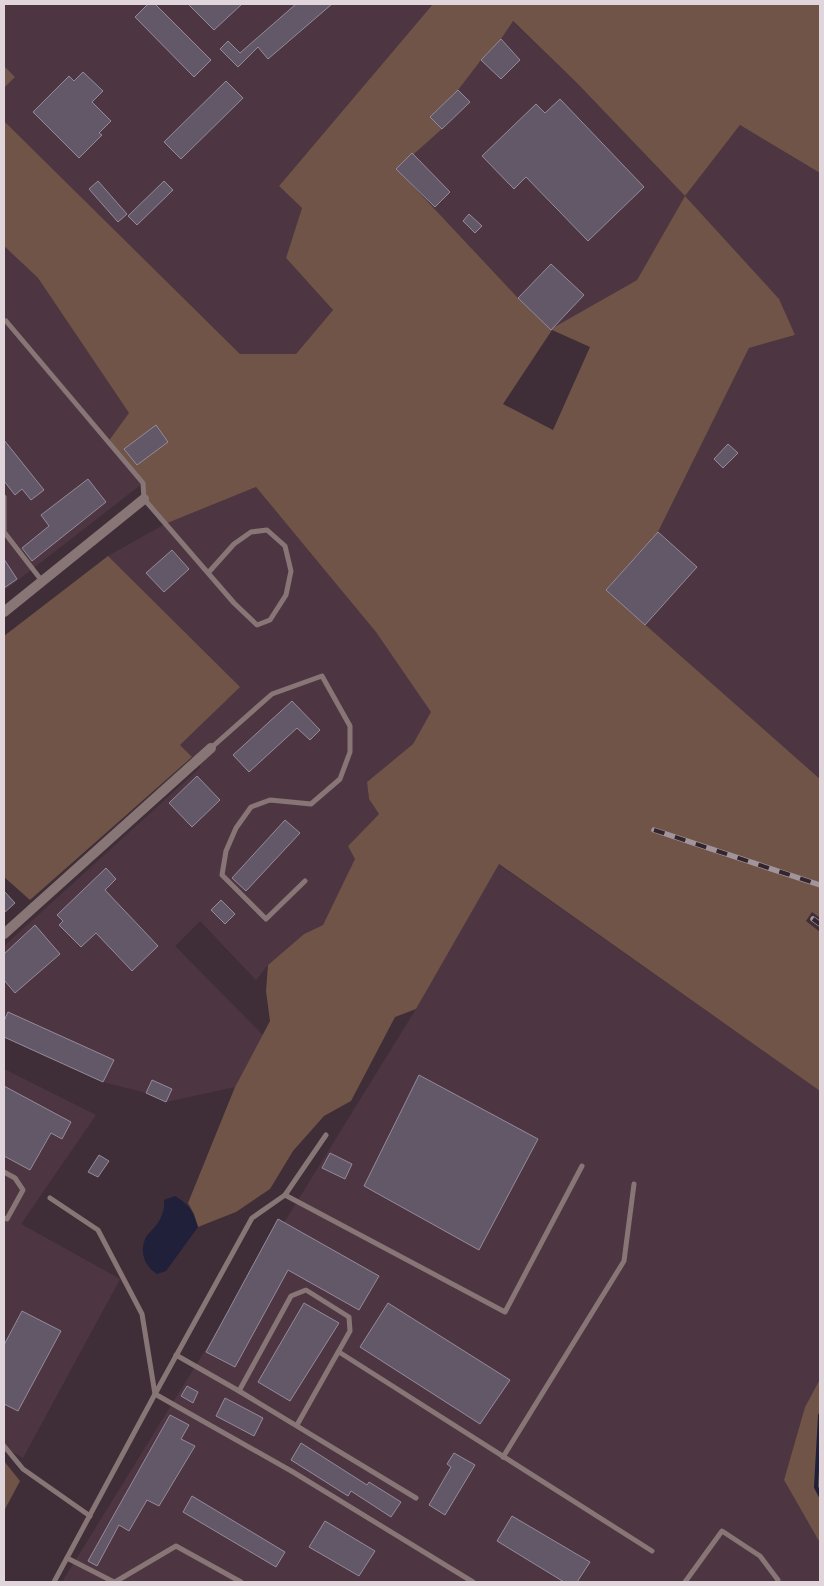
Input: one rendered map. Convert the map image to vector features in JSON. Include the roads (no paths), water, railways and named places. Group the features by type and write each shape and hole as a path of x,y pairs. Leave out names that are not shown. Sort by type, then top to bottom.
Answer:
{"street":[{"path":"4,612 144,500"},
{"path":"4,934 211,748"}],"lane":[{"path":"6,320 143,483 144,500 234,603 257,625 270,620 286,595 291,571 285,546 268,530 251,532 234,544 208,573"},
{"path":"4,497 4,532 42,581"},
{"path":"211,748 272,694 322,676 350,726 350,752 340,779 311,804 270,800 251,807 236,828 226,851 222,875 266,919 305,881"},
{"path":"54,1582 252,1218 286,1194 326,1135"},
{"path":"286,1194 505,1312 582,1166"},
{"path":"4,1172 15,1178 23,1190 7,1219 4,1218"},
{"path":"503,1456 624,1261 634,1184"},
{"path":"50,1198 98,1230 142,1314 155,1394"},
{"path":"238,1391 291,1296 306,1290 350,1317 350,1331 296,1425"},
{"path":"339,1352 652,1551"},
{"path":"176,1356 296,1425 416,1498"},
{"path":"155,1394 293,1472 473,1582"},
{"path":"4,1446 23,1469 90,1516"},
{"path":"685,1582 722,1531 760,1556 778,1580 777,1582"},
{"path":"67,1558 115,1582 176,1546 240,1582"}],"waterway":[{"path":"820,1415 816,1487 820,1495"}],"railway":[{"path":"654,830 820,885"},
{"path":"813,919 820,924"}]}
